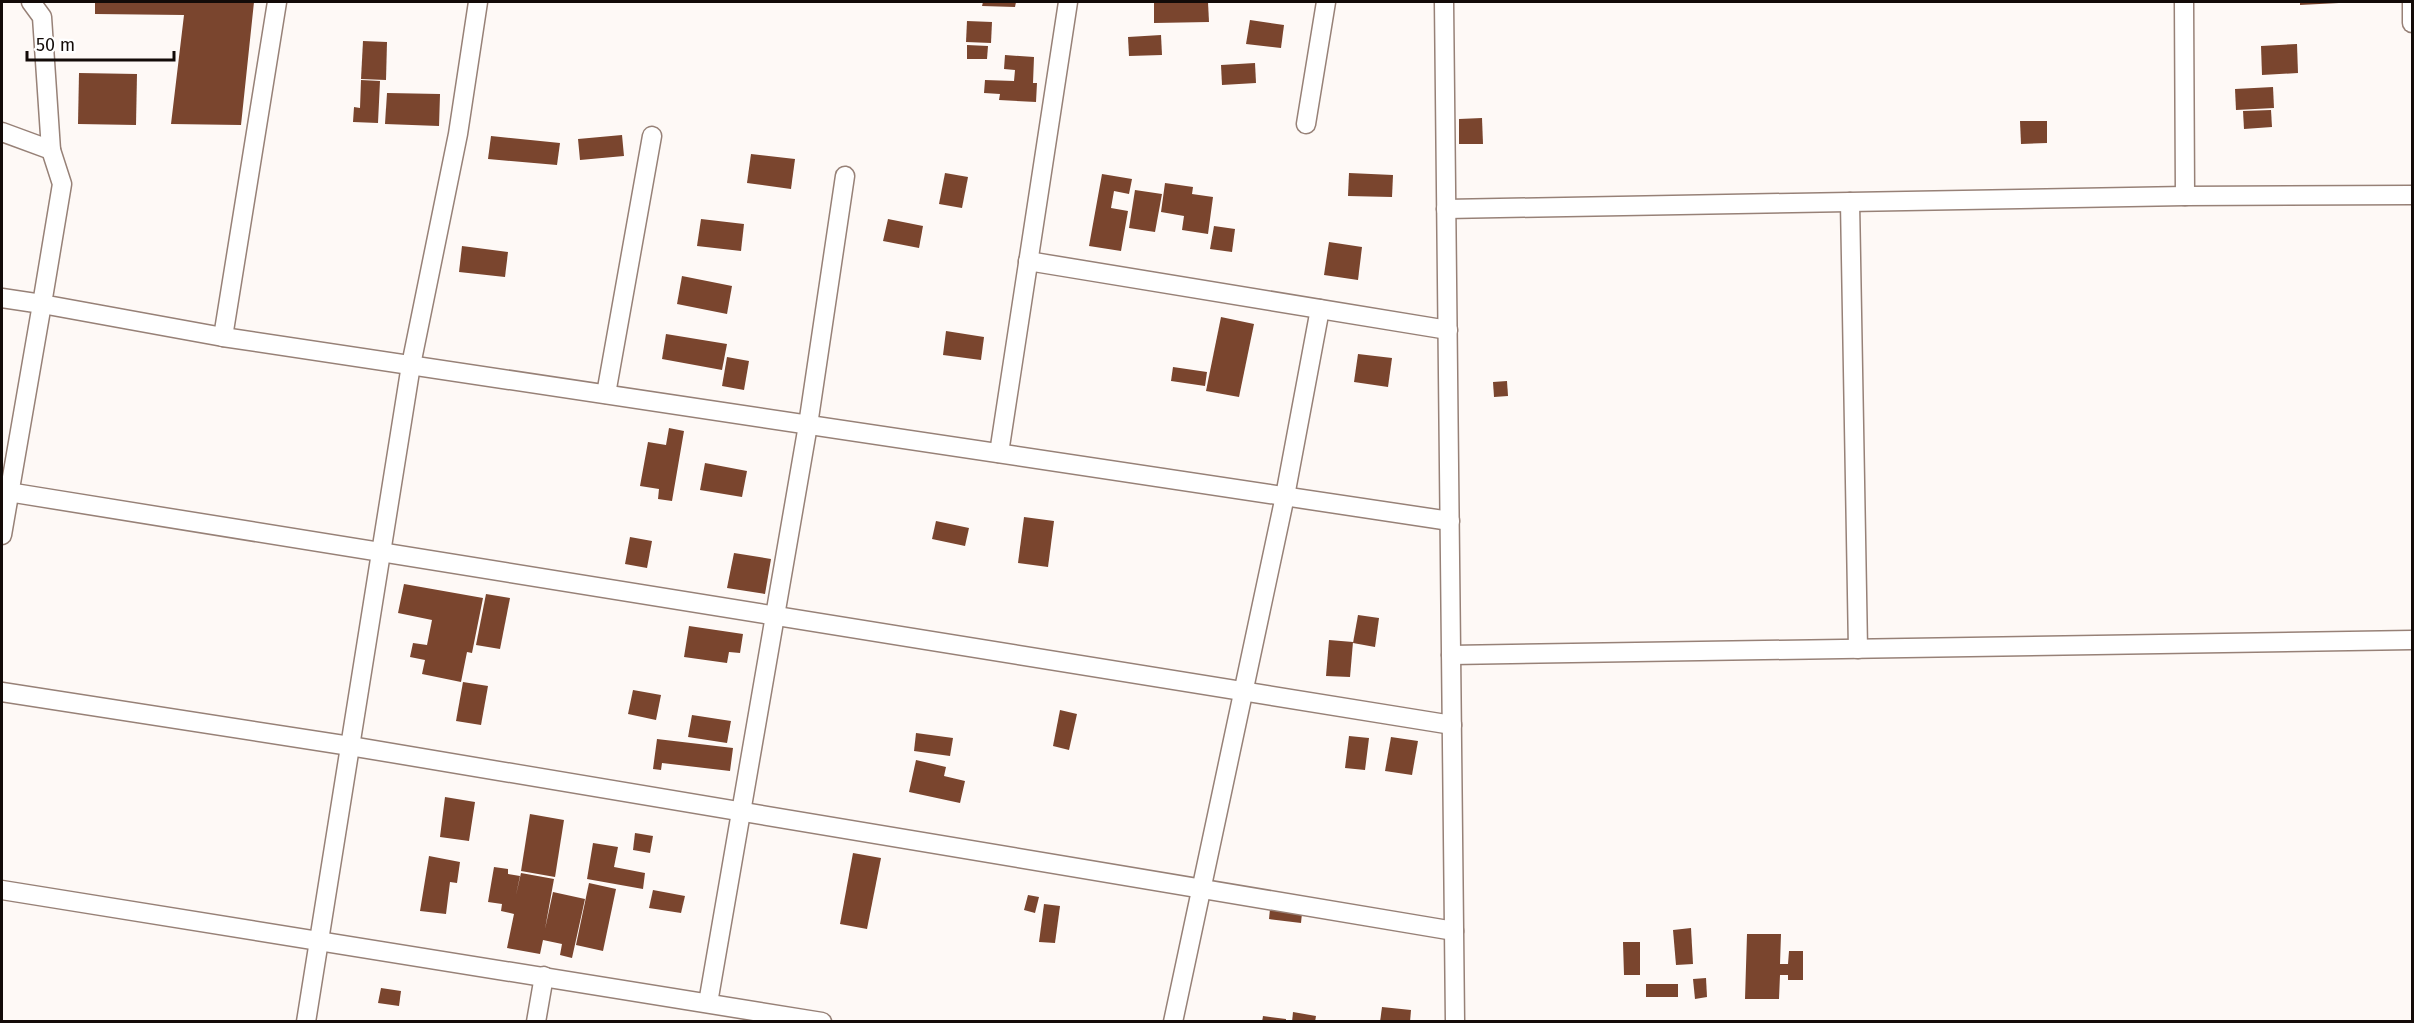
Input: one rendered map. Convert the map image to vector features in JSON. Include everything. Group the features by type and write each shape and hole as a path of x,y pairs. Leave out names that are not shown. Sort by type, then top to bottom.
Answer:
{"street":[{"path":"2,535 5,491 42,304 62,184 51,150 45,9 31,2"},
{"path":"223,337 277,2"},
{"path":"306,1022 411,365 458,134 478,2"},
{"path":"999,453 1068,2"},
{"path":"1306,124 1326,2"},
{"path":"1444,2 1455,1022"},
{"path":"2184,2 2185,196"},
{"path":"2412,2 2412,23"},
{"path":"2,132 51,150"},
{"path":"606,394 652,136"},
{"path":"708,1003 808,424 844,176"},
{"path":"1446,209 2185,196 2412,195"},
{"path":"1850,202 1858,649"},
{"path":"1028,261 1448,330"},
{"path":"2,298 223,337 1450,521"},
{"path":"1173,1022 1285,496 1320,309"},
{"path":"5,491 1452,725"},
{"path":"1451,655 2412,640"},
{"path":"2,692 350,746 1454,931"},
{"path":"2,890 822,1022"},
{"path":"536,1022 544,976"}],"building":[{"path":"95,2 254,2 241,125 171,124 184,15 95,14"},
{"path":"983,2 1016,2 1015,7 982,6"},
{"path":"1154,2 1208,2 1209,22 1154,23"},
{"path":"2300,2 2339,2 2339,3 2300,5"},
{"path":"1250,20 1284,25 1281,48 1246,44"},
{"path":"967,21 992,22 991,43 966,42"},
{"path":"1161,35 1162,55 1129,56 1128,37"},
{"path":"363,41 387,42 386,80 361,79"},
{"path":"2297,44 2298,73 2262,75 2261,46"},
{"path":"967,45 988,46 987,59 967,59"},
{"path":"1005,55 1034,57 1033,83 1037,83 1036,102 999,100 1000,94 984,93 985,80 1014,81 1015,70 1004,69"},
{"path":"1255,63 1256,83 1222,85 1221,65"},
{"path":"79,73 137,74 136,125 78,124"},
{"path":"361,80 380,81 378,123 353,122 354,107 360,108"},
{"path":"2273,87 2274,108 2236,110 2235,89"},
{"path":"387,93 440,94 439,126 385,124"},
{"path":"2271,110 2272,127 2244,129 2243,111"},
{"path":"1482,118 1483,144 1459,144 1459,119"},
{"path":"2020,121 2047,121 2047,143 2021,144"},
{"path":"622,135 624,156 580,160 578,139"},
{"path":"491,136 560,143 557,165 488,159"},
{"path":"751,154 795,159 791,189 747,183"},
{"path":"945,173 968,177 962,208 939,204"},
{"path":"1349,173 1393,175 1392,197 1348,196"},
{"path":"1102,174 1132,179 1129,194 1114,191 1111,208 1128,211 1121,251 1089,246"},
{"path":"1165,183 1193,187 1192,194 1213,197 1208,234 1182,230 1184,216 1161,212"},
{"path":"1135,190 1162,194 1155,232 1129,228"},
{"path":"701,219 744,224 741,251 697,246"},
{"path":"888,219 923,226 919,248 883,241"},
{"path":"1214,226 1235,229 1232,252 1210,249"},
{"path":"1329,242 1362,247 1358,280 1324,275"},
{"path":"462,246 508,252 505,277 459,272"},
{"path":"682,276 732,286 727,314 677,304"},
{"path":"1221,317 1254,324 1239,397 1206,391"},
{"path":"946,331 984,337 981,360 943,355"},
{"path":"666,334 727,344 722,370 662,359"},
{"path":"1358,354 1392,358 1388,387 1354,382"},
{"path":"727,357 749,361 744,390 722,386"},
{"path":"1173,367 1207,372 1205,386 1171,381"},
{"path":"1507,381 1508,396 1494,397 1493,382"},
{"path":"669,428 684,431 672,501 658,499 659,489 640,486 648,442 666,445"},
{"path":"705,463 747,471 742,497 700,490"},
{"path":"1024,517 1054,521 1048,567 1018,563"},
{"path":"936,521 969,528 965,546 932,539"},
{"path":"630,537 652,541 647,568 625,564"},
{"path":"734,553 771,559 765,594 727,588"},
{"path":"404,584 483,598 472,653 467,652 461,682 422,674 425,660 410,657 413,643 427,645 432,620 398,613"},
{"path":"486,594 510,598 500,649 476,645"},
{"path":"1358,615 1379,618 1375,647 1353,643"},
{"path":"689,626 743,634 740,653 729,652 727,663 684,657"},
{"path":"1329,640 1353,642 1350,677 1326,676"},
{"path":"463,682 488,686 481,725 456,721"},
{"path":"633,690 661,695 656,720 628,714"},
{"path":"1060,710 1077,714 1069,750 1053,746"},
{"path":"692,715 731,721 727,743 688,737"},
{"path":"916,733 953,738 950,756 914,751"},
{"path":"1349,736 1369,738 1365,770 1345,768"},
{"path":"1391,737 1418,741 1412,775 1385,771"},
{"path":"657,739 733,748 730,771 662,763 661,770 653,769"},
{"path":"916,760 946,767 944,776 965,781 960,803 909,792"},
{"path":"445,797 475,802 469,841 440,837"},
{"path":"530,814 564,820 555,877 521,871"},
{"path":"635,833 653,836 650,853 633,850"},
{"path":"593,843 618,847 614,867 645,873 643,889 587,879"},
{"path":"853,853 881,858 867,929 840,924"},
{"path":"429,856 460,862 457,883 450,882 446,914 420,911"},
{"path":"494,867 508,869 508,874 520,876 516,895 521,873 554,879 545,929 553,892 585,899 572,958 560,955 562,944 543,940 540,954 507,948 514,914 501,911 502,904 488,902"},
{"path":"589,883 616,889 603,951 576,945"},
{"path":"653,890 685,896 681,913 649,908"},
{"path":"1028,895 1039,897 1035,913 1024,910"},
{"path":"1044,904 1060,906 1055,943 1039,942"},
{"path":"1270,909 1302,913 1301,923 1269,919"},
{"path":"1691,928 1693,964 1676,965 1673,930"},
{"path":"1747,934 1781,934 1780,964 1788,964 1789,951 1803,951 1803,980 1788,980 1788,975 1780,975 1779,999 1745,999"},
{"path":"1623,942 1640,942 1640,975 1624,975"},
{"path":"1706,978 1707,997 1695,999 1693,979"},
{"path":"1646,984 1678,984 1678,997 1646,997"},
{"path":"381,988 401,991 399,1006 378,1003"},
{"path":"1382,1007 1411,1010 1410,1022 1380,1022"},
{"path":"1293,1012 1316,1016 1315,1022 1292,1022"},
{"path":"1263,1016 1286,1019 1286,1022 1262,1022"}]}
